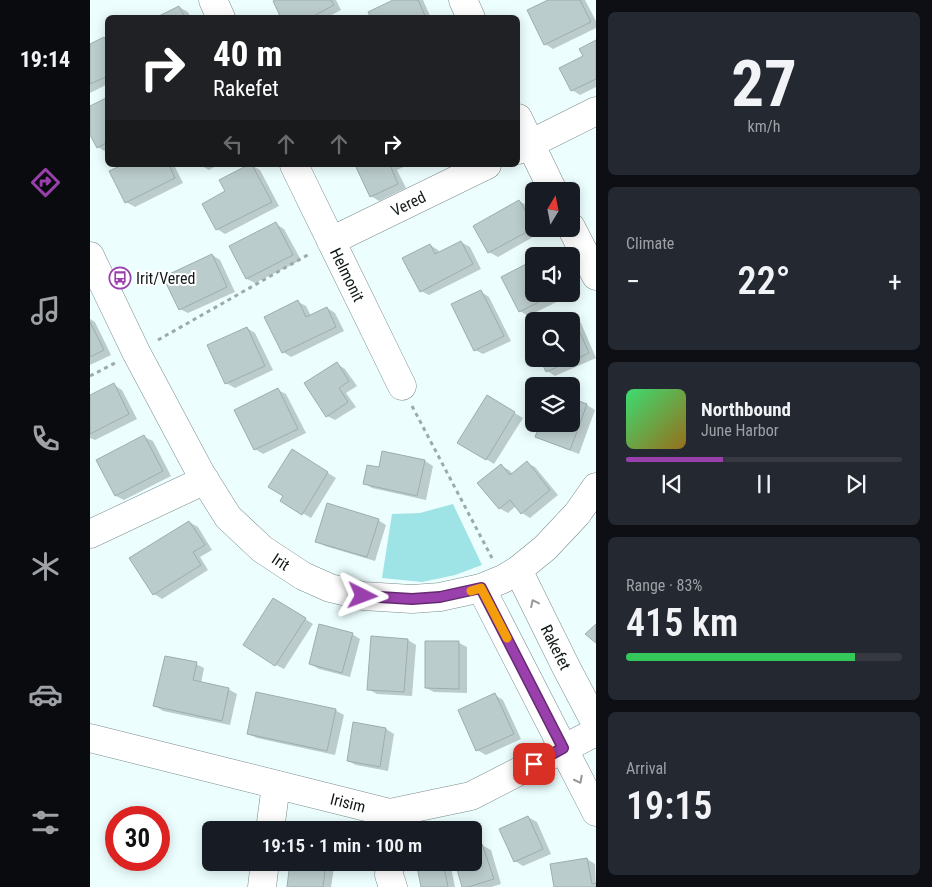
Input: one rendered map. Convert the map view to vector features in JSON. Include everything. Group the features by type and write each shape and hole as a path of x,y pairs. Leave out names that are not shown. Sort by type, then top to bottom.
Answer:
{"street":[{"path":"213,0 220,15"},
{"path":"463,0 470,15"},
{"path":"524,147 596,111"},
{"path":"520,128 524,147 547,182"},
{"name":"Helmonit","path":"295,167 402,386"},
{"name":"Vered","path":"331,241 483,167"},
{"path":"577,238 596,276"},
{"name":"Irit","path":"90,256 136,352 205,480 228,517 262,549 303,576 330,588 363,596 412,599 440,597 501,579 545,548 577,514 596,487"},
{"path":"90,534 205,480"},
{"path":"501,579 563,748 596,812"},
{"name":"Rakefet","path":"501,579 567,669 596,724"},
{"name":"Irisim","path":"393,821 472,796 596,732"},
{"name":"Irisim","path":"90,738 276,785 387,821"},
{"path":"271,821 276,785"},
{"path":"262,887 264,871"},
{"path":"390,871 393,887"}],"path":[{"path":"90,376 136,352 331,241"},
{"path":"402,386 501,579"}],"shaded area":[{"path":"453,504 482,565 455,575 422,582 382,578 392,514 420,513"}],"building":[{"path":"331,0 334,5 316,15 280,15 273,1"},
{"path":"393,0 418,0 425,15 370,15 368,12"},
{"path":"548,0 580,0 591,22 544,45 527,10"},
{"path":"179,6 184,15 161,15"},
{"path":"104,37 105,38 105,77 90,84 90,44"},
{"path":"596,40 596,79 571,91 559,68 583,56 579,49"},
{"path":"105,98 105,144 97,148 90,135 90,106"},
{"path":"118,167 170,167 175,178 125,203 109,171"},
{"path":"244,167 253,167 272,202 216,230 202,204 225,191 219,180"},
{"path":"356,167 391,167 398,184 370,197"},
{"path":"519,200 525,210 525,233 488,253 473,226"},
{"path":"276,222 293,255 246,279 229,246"},
{"path":"461,241 473,264 420,292 402,258 430,244 435,254"},
{"path":"212,254 227,287 179,310 163,277"},
{"path":"525,265 525,302 539,302 519,312 501,277"},
{"path":"481,290 504,336 474,351 451,304"},
{"path":"298,300 306,317 327,307 336,327 282,353 264,317"},
{"path":"90,322 104,350 90,357"},
{"path":"247,327 265,366 225,384 207,345"},
{"path":"580,333 589,353 580,357"},
{"path":"337,362 349,381 339,388 348,402 326,417 304,383"},
{"path":"544,367 557,367 546,372"},
{"path":"114,383 129,414 90,434 90,395"},
{"path":"278,388 298,429 254,450 234,410"},
{"path":"487,395 515,412 486,460 457,443"},
{"path":"580,401 587,404 580,423"},
{"path":"537,432 577,432 570,450 535,437"},
{"path":"144,435 163,471 115,496 96,460"},
{"path":"292,449 328,472 302,515 280,501 283,496 268,487"},
{"path":"382,451 425,460 417,496 363,484 367,465 379,467"},
{"path":"527,461 550,490 521,514 510,500 499,509 477,483 501,464 510,475"},
{"path":"327,503 379,519 367,557 315,542"},
{"path":"189,521 205,545 193,552 201,565 153,595 129,558"},
{"path":"273,598 306,618 275,666 243,645"},
{"path":"319,624 353,633 342,673 309,664"},
{"path":"596,624 596,643 585,634"},
{"path":"371,636 408,639 404,692 367,690"},
{"path":"425,641 459,641 459,689 425,688"},
{"path":"165,656 197,662 193,680 229,688 222,721 153,706"},
{"path":"256,692 336,709 327,751 247,734"},
{"path":"495,693 514,734 476,751 458,710"},
{"path":"353,722 386,728 380,767 347,761"},
{"path":"528,816 543,849 514,862 499,829"},
{"path":"482,844 494,879 462,887 458,871 482,871"},
{"path":"587,858 592,884 596,883 596,887 554,887 550,864"},
{"path":"289,871 325,871 323,887 287,887"},
{"path":"418,871 445,871 448,887 421,887"}],"slow traffic":[{"path":"471,591 481,588 507,638"}],"place":[{"name":"Irit/Vered","path":"120,278"}],"route":[{"path":"363,596 412,599 440,597 481,588 563,748 534,764"}]}
